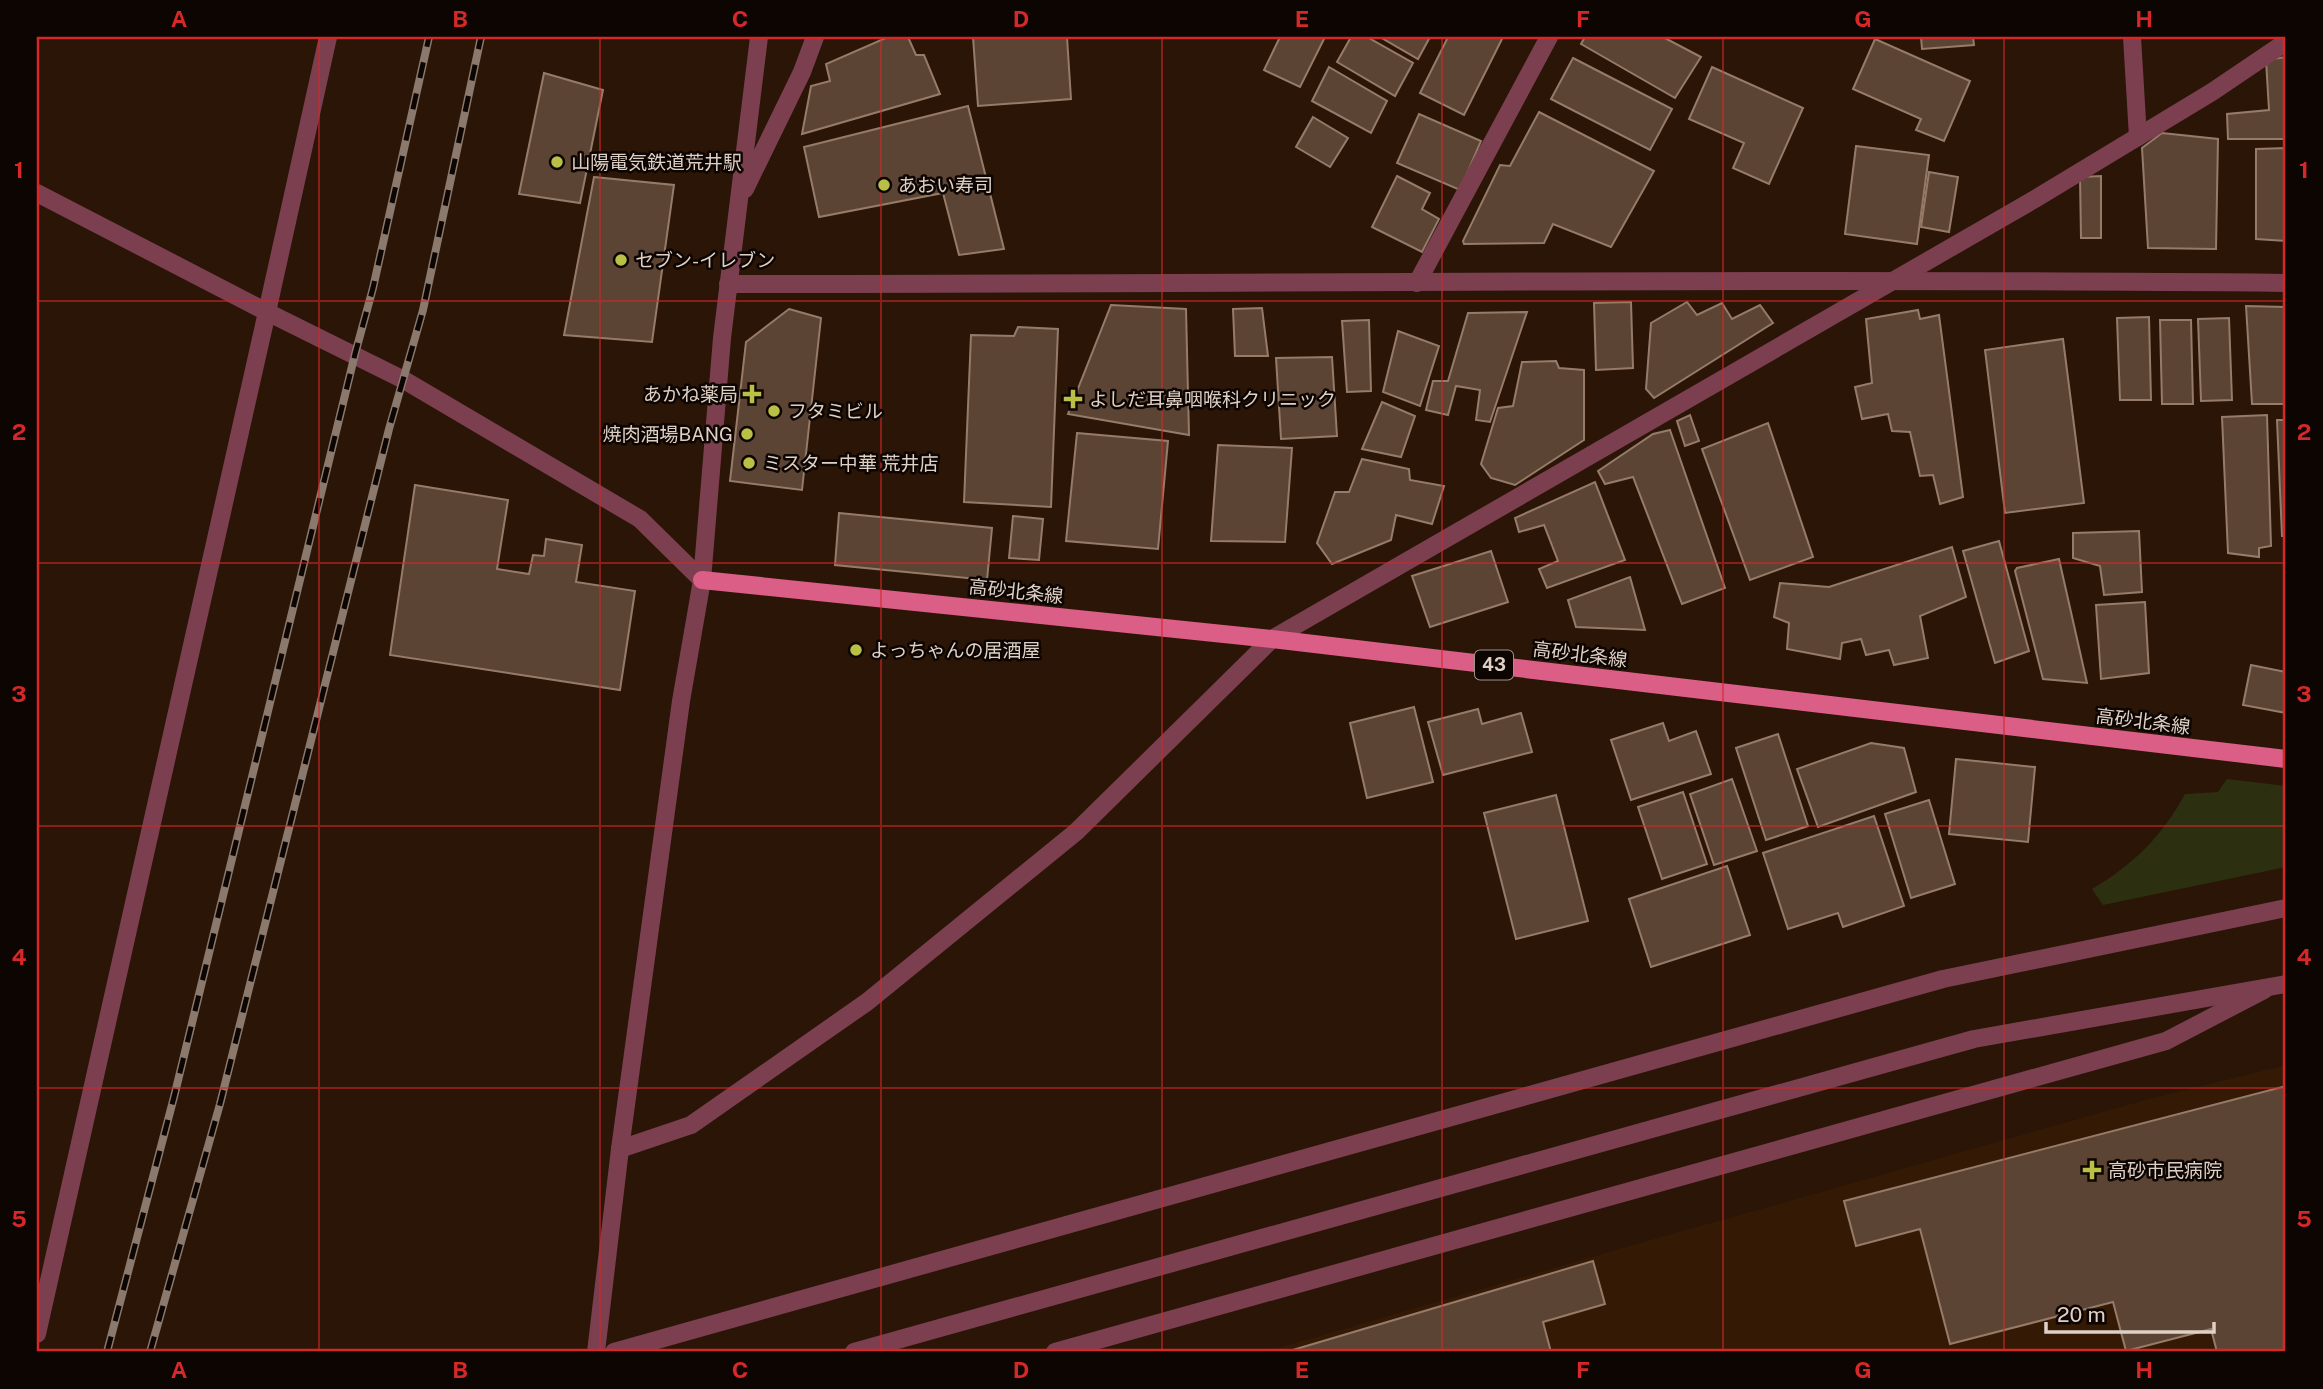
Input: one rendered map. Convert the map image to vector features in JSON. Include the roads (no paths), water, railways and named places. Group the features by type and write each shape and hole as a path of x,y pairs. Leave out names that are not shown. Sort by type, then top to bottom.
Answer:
{"main road":[{"name":"高砂北条線","path":"702,580 1272,639 2286,759"}],"street":[{"path":"37,1334 328,37"},
{"path":"596,1352 620,1149 681,701 702,580 728,284 759,37"},
{"path":"739,202 802,72 815,37"},
{"path":"1417,283 1549,37"},
{"path":"2132,37 2138,137"},
{"path":"620,1149 691,1125 867,1002 1076,832 1272,639 2035,199 2212,92 2286,41"},
{"path":"37,193 404,380 640,519 702,580"},
{"path":"728,284 1894,279 2286,282"},
{"path":"614,1352 1942,979 2286,908"},
{"path":"854,1352 1973,1039 2278,985"},
{"path":"1055,1352 2166,1041 2278,985"}],"railway":[{"path":"107,1352 174,1097 373,288 429,37"},
{"path":"150,1352 220,1104 389,429 423,310 481,37"}],"place":[{"name":"山陽電気鉄道荒井駅","path":"557,162"},
{"name":"あおい寿司","path":"884,185"},
{"name":"セブン-イレブン","path":"621,260"},
{"name":"あかね薬局","path":"752,394"},
{"name":"よしだ耳鼻咽喉科クリニック","path":"1073,399"},
{"name":"フタミビル","path":"774,411"},
{"name":"焼肉酒場BANG","path":"747,434"},
{"name":"ミスター中華 荒井店","path":"749,463"},
{"name":"よっちゃんの居酒屋","path":"856,650"},
{"name":"高砂市民病院","path":"2092,1170"}]}
